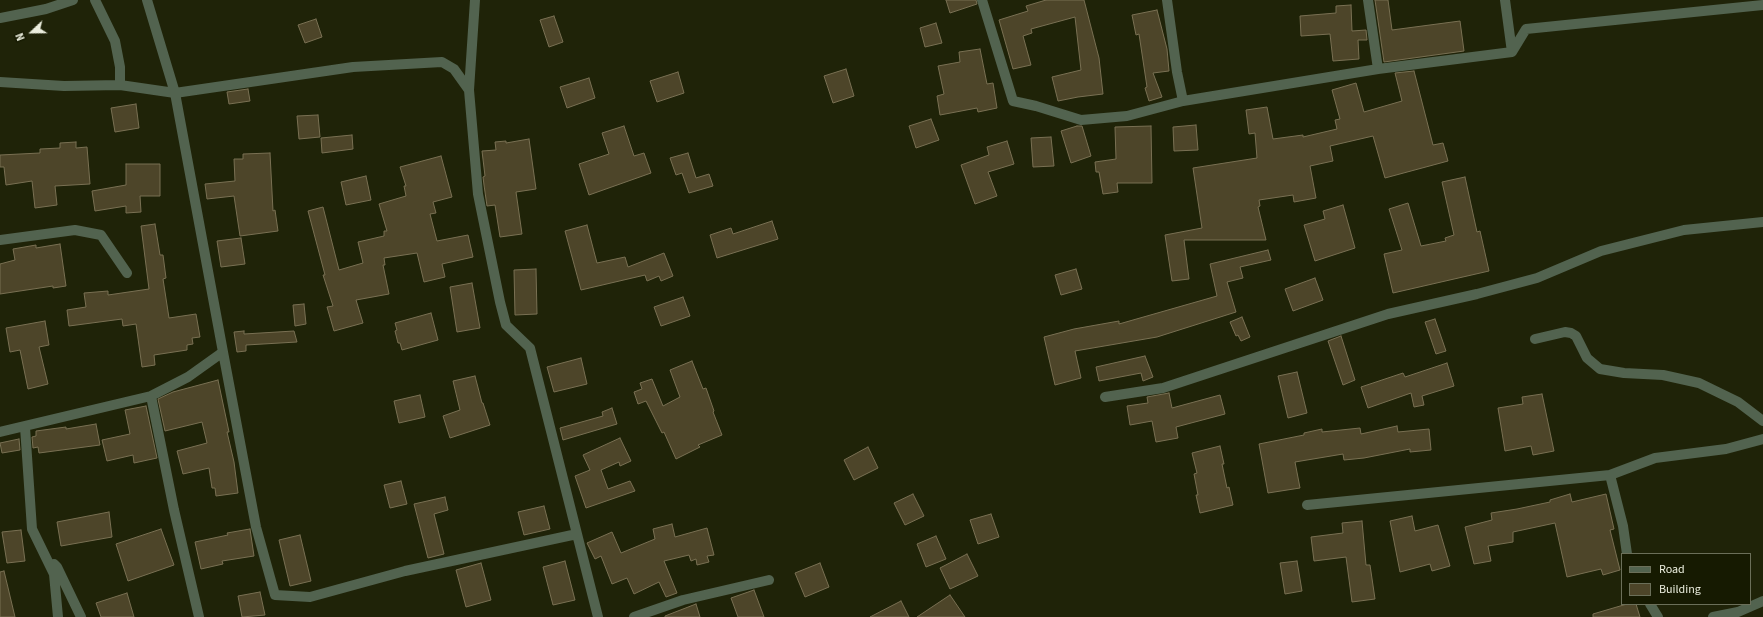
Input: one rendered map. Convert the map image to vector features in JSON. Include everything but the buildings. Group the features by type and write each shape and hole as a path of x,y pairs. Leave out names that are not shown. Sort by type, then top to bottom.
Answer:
{"street":[{"path":"0,18 46,9 73,0"},
{"path":"95,0 115,41 120,67 120,85"},
{"path":"147,0 176,93 256,527 275,595 310,597 405,571 577,534"},
{"path":"475,0 469,90 478,194 506,325 530,348 598,617"},
{"path":"982,0 1013,102 1036,106 1082,120 1127,116 1183,101 1378,69 1512,52"},
{"path":"1167,0 1177,72 1183,101"},
{"path":"1368,0 1378,69"},
{"path":"1505,0 1512,52"},
{"path":"1512,52 1526,29 1763,4"},
{"path":"0,82 64,86 120,85 176,93 353,67 442,62 454,69 469,90"},
{"path":"1105,397 1163,388 1388,314 1477,294 1537,278 1601,250 1684,230 1763,222"},
{"path":"0,240 75,230 101,235 127,273"},
{"path":"1535,339 1571,332 1576,336 1587,358 1600,369 1624,373 1663,375 1699,383 1738,402 1763,421"},
{"path":"0,432 151,396 188,377 223,352"},
{"path":"151,396 196,616"},
{"path":"25,427 32,529 54,574 58,617"},
{"path":"1307,505 1610,475 1655,458 1726,449 1763,439"},
{"path":"1610,475 1623,526 1627,553"},
{"path":"47,560 57,567 81,617"},
{"path":"634,617 683,600 769,580"},
{"path":"1713,617 1738,612 1763,601"},
{"path":"1651,605 1658,617"}]}
